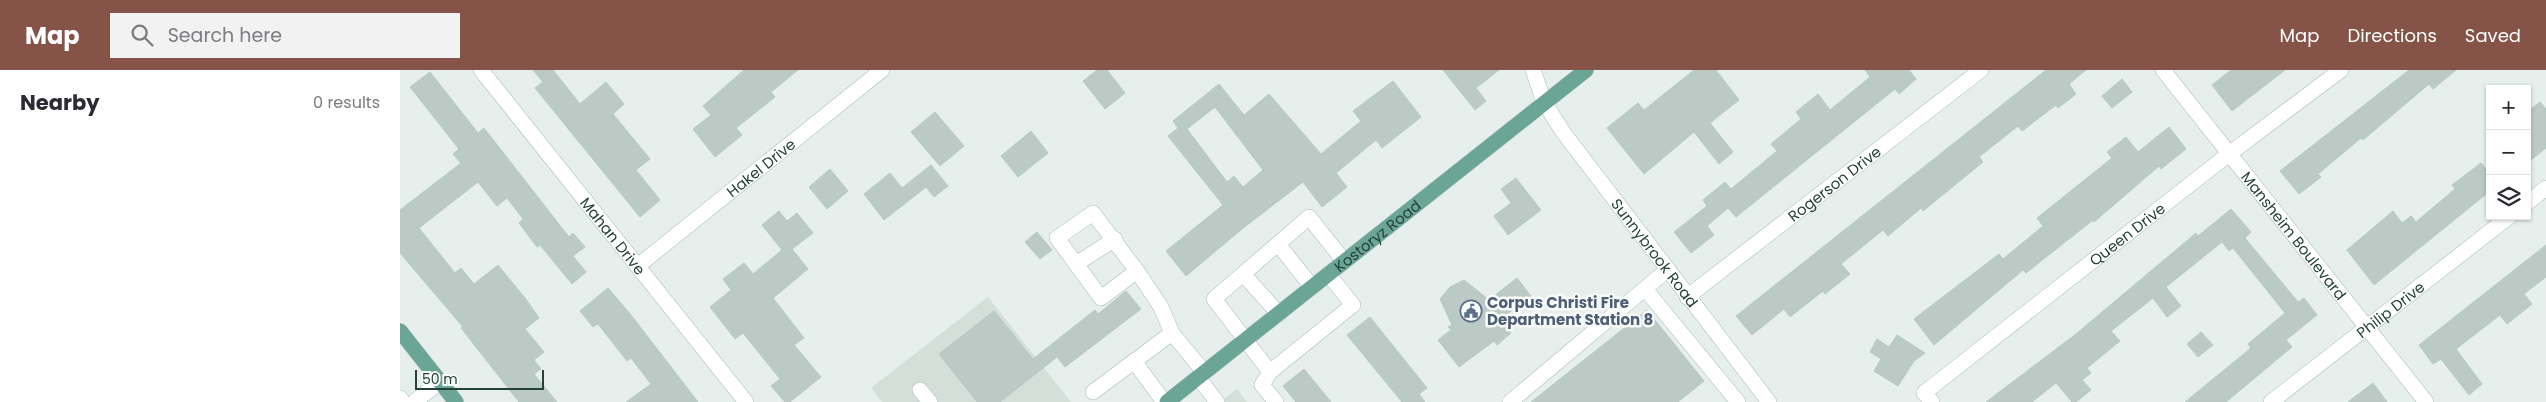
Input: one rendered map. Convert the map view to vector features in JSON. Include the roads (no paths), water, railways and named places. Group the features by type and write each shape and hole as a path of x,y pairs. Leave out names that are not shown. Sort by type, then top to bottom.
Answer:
{"main road":[{"name":"Kostoryz Road","path":"1165,402 1586,70"},
{"path":"402,336 456,402"}],"street":[{"name":"Mahan Drive","path":"481,70 639,265 746,402"},
{"name":"Hakel Drive","path":"639,265 882,70"},
{"name":"Sunnybrook Road","path":"1533,70 1544,102 1563,132 1687,297 1769,402"},
{"name":"Rogerson Drive","path":"1687,297 1981,70"},
{"name":"Mansheim Boulevard","path":"2163,70 2426,402"},
{"name":"Queen Drive","path":"1932,402 1924,393 2230,154 2341,70"},
{"path":"2531,200 2546,188"},
{"path":"1138,271 1101,298 1057,238 1093,212 1138,271 1161,307 1172,333 1217,402"},
{"path":"1270,372 1244,341 1214,299 1309,217 1344,261"},
{"name":"Philip Drive","path":"2271,402 2505,220"},
{"path":"1076,264 1115,239"},
{"path":"1278,244 1312,287"},
{"path":"1510,402 1667,270"},
{"path":"1243,274 1279,314"},
{"path":"1276,402 1262,385 1270,372 1353,305 1328,274"},
{"path":"1644,289 1738,402"},
{"path":"1093,392 1172,333"},
{"path":"1134,362 1165,402"},
{"path":"414,402 440,382"},
{"path":"920,390 930,402"},
{"path":"400,398 403,402"}],"place":[{"name":"Corpus Christi Fire Department Station 8","path":"1471,311"}]}
